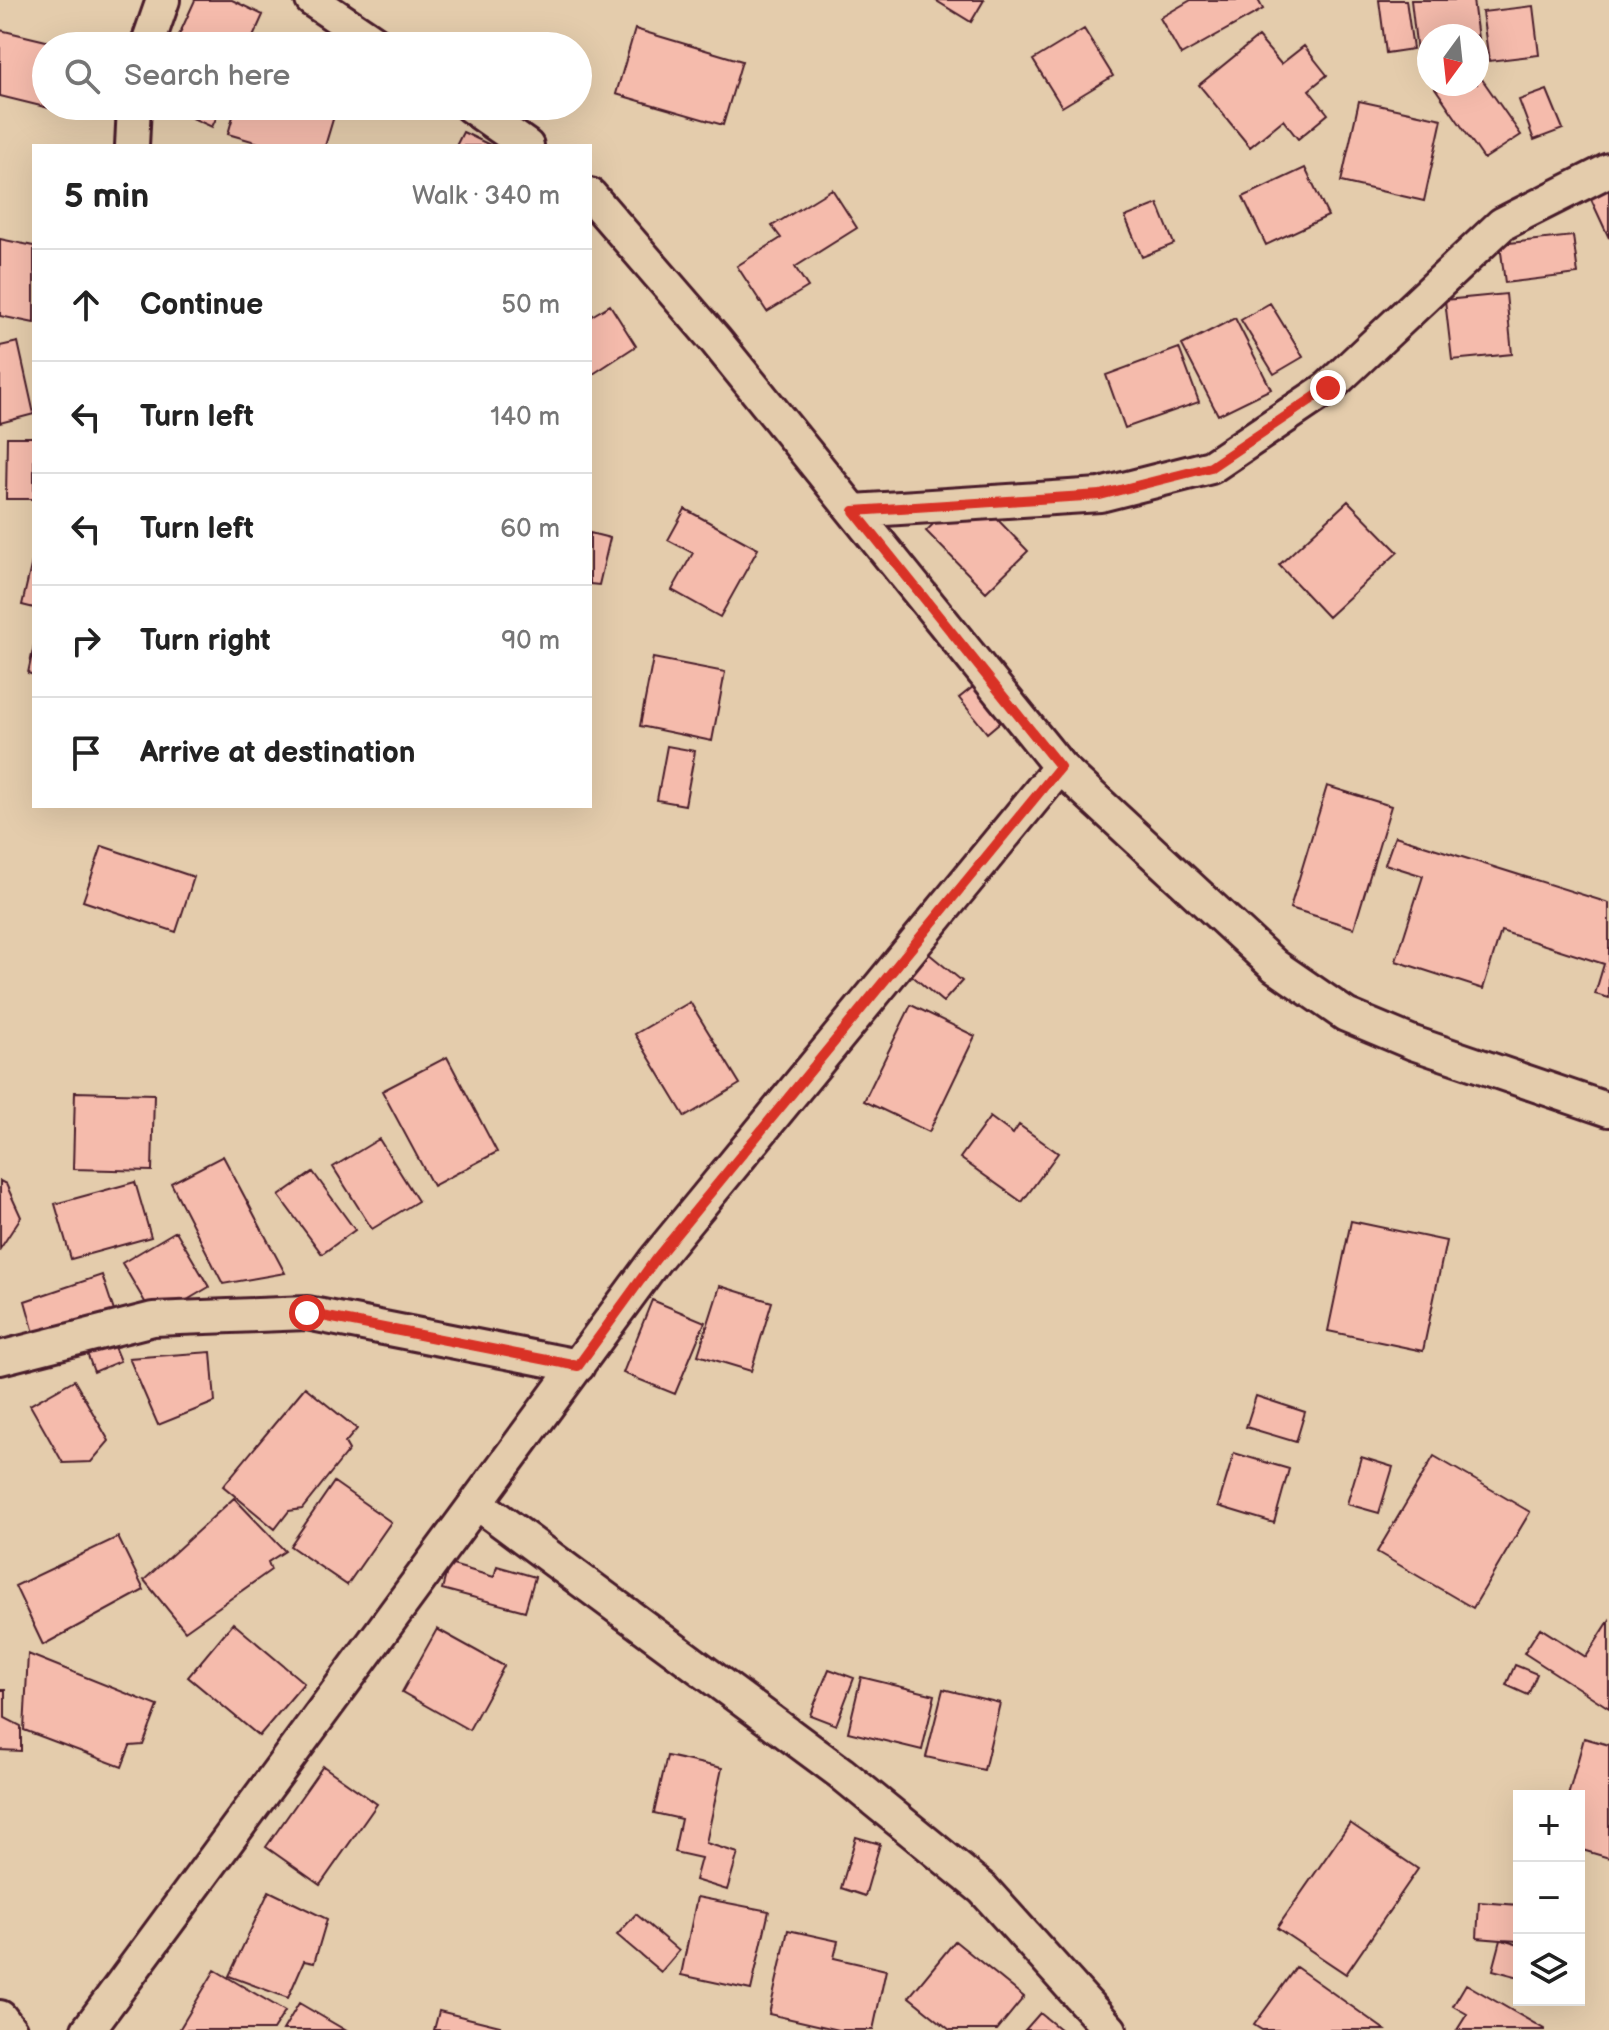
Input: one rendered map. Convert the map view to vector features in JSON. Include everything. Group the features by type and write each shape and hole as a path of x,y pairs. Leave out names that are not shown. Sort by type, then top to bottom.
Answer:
{"street":[{"path":"152,32 163,0"},
{"path":"312,0 359,32"},
{"path":"132,144 133,120"},
{"path":"490,120 524,144"},
{"path":"854,511 1100,495 1211,467 1328,388 1502,224 1609,170"},
{"path":"592,197 716,341 1060,767 1275,966 1346,1015 1413,1043 1609,1110"},
{"path":"88,2030 655,1260 1060,767"},
{"path":"0,1358 153,1319 307,1313 578,1366"},
{"path":"477,1503 841,1773 983,1889 1110,2030"},
{"path":"0,2017 10,2030"}],"building":[{"path":"195,0 232,0 263,15 255,32 180,32"},
{"path":"935,0 984,0 971,22"},
{"path":"1191,0 1258,0 1263,9 1181,55 1160,18"},
{"path":"1379,0 1406,0 1413,49 1386,53"},
{"path":"1411,0 1473,0 1476,24 1417,24 1417,52"},
{"path":"1533,6 1539,55 1489,61 1489,24 1484,24 1482,12"},
{"path":"635,29 742,61 723,125 616,94"},
{"path":"1084,29 1113,76 1062,107 1033,60"},
{"path":"0,30 32,38 32,104 0,96"},
{"path":"1258,37 1281,64 1304,46 1327,75 1309,90 1328,114 1298,139 1283,120 1250,147 1199,85"},
{"path":"1489,89 1521,135 1484,159 1441,96 1489,96"},
{"path":"1547,90 1563,129 1534,140 1519,100"},
{"path":"1359,101 1442,119 1424,201 1341,182"},
{"path":"197,120 215,120 212,127"},
{"path":"232,120 333,120 326,144 262,144 228,134"},
{"path":"463,132 488,144 457,144"},
{"path":"1305,168 1328,216 1266,245 1243,197"},
{"path":"1609,172 1609,238 1584,184"},
{"path":"832,189 857,228 795,267 808,287 767,312 737,266 781,238 772,226"},
{"path":"1158,204 1174,244 1142,257 1125,217"},
{"path":"1573,236 1578,274 1505,283 1500,244"},
{"path":"0,239 32,246 32,323 0,316"},
{"path":"1506,294 1512,354 1452,360 1445,300"},
{"path":"1270,303 1303,357 1274,374 1241,320"},
{"path":"610,305 636,346 592,375 592,316"},
{"path":"1235,318 1271,389 1218,415 1182,345"},
{"path":"18,342 32,415 0,423 0,346"},
{"path":"1179,348 1199,402 1125,428 1106,375"},
{"path":"7,437 32,437 32,499 6,499"},
{"path":"969,490 1028,551 986,592 926,531"},
{"path":"1348,501 1398,552 1328,617 1279,565"},
{"path":"685,509 758,549 720,617 672,590 693,553 668,540"},
{"path":"592,534 610,538 599,585 592,584"},
{"path":"32,562 32,608 22,605"},
{"path":"653,658 725,672 712,741 640,726"},
{"path":"978,683 1006,717 987,733 959,698"},
{"path":"667,746 695,751 685,805 657,800"},
{"path":"1327,786 1391,806 1354,928 1290,908"},
{"path":"1395,836 1609,903 1609,998 1595,994 1604,964 1501,931 1483,989 1396,961 1423,876 1385,864"},
{"path":"102,846 194,877 176,932 83,901"},
{"path":"928,953 962,981 943,1002 910,974"},
{"path":"690,1002 740,1084 685,1117 635,1034"},
{"path":"911,1005 975,1036 929,1132 864,1101"},
{"path":"447,1057 497,1152 433,1186 382,1091"},
{"path":"75,1092 154,1094 152,1171 73,1169"},
{"path":"990,1117 1013,1134 1019,1125 1058,1153 1022,1202 960,1158"},
{"path":"379,1139 418,1201 372,1229 333,1167"},
{"path":"223,1156 285,1273 223,1284 171,1183"},
{"path":"313,1172 355,1230 322,1254 279,1196"},
{"path":"0,1181 6,1184 21,1217 0,1249"},
{"path":"135,1182 151,1237 71,1259 55,1204"},
{"path":"1351,1221 1446,1241 1423,1351 1328,1331"},
{"path":"176,1231 209,1287 155,1319 122,1263"},
{"path":"102,1275 115,1314 36,1340 25,1301"},
{"path":"720,1286 772,1302 751,1371 698,1355"},
{"path":"652,1300 705,1322 675,1394 623,1373"},
{"path":"112,1342 120,1361 94,1372 87,1353"},
{"path":"211,1352 215,1402 158,1425 129,1358"},
{"path":"74,1380 109,1441 91,1462 63,1463 30,1405"},
{"path":"305,1387 357,1429 345,1443 349,1450 302,1509 289,1511 275,1529 223,1486"},
{"path":"1256,1396 1305,1412 1296,1442 1246,1427"},
{"path":"1234,1453 1289,1469 1274,1523 1218,1506"},
{"path":"1434,1456 1530,1512 1473,1608 1377,1552"},
{"path":"1361,1457 1393,1467 1379,1513 1347,1504"},
{"path":"334,1482 391,1522 347,1585 290,1546"},
{"path":"234,1498 285,1551 268,1562 271,1570 185,1631 144,1580"},
{"path":"118,1537 144,1590 43,1645 15,1586"},
{"path":"449,1564 494,1577 497,1566 535,1577 525,1611 442,1589"},
{"path":"1609,1621 1609,1708 1524,1653 1540,1628 1586,1657"},
{"path":"233,1623 304,1683 259,1736 188,1677"},
{"path":"437,1629 504,1666 469,1730 402,1692"},
{"path":"28,1654 158,1706 143,1745 130,1746 122,1767 24,1730"},
{"path":"1515,1665 1537,1674 1528,1695 1506,1685"},
{"path":"829,1669 854,1678 836,1725 810,1715"},
{"path":"861,1677 935,1695 922,1750 848,1732"},
{"path":"943,1689 1000,1703 984,1770 926,1757"},
{"path":"0,1690 5,1690 5,1718 21,1726 21,1751 0,1750"},
{"path":"1584,1738 1609,1745 1609,1858 1585,1851 1585,1790 1570,1790"},
{"path":"667,1756 722,1768 706,1843 738,1853 727,1890 695,1880 701,1858 674,1852 681,1819 654,1813"},
{"path":"323,1766 377,1804 320,1885 266,1847"},
{"path":"1350,1823 1418,1869 1346,1974 1277,1928"},
{"path":"856,1837 880,1844 865,1896 841,1888"},
{"path":"269,1891 327,1919 314,1963 304,1961 288,1998 229,1976"},
{"path":"697,1897 769,1911 751,1990 681,1975"},
{"path":"1479,1902 1513,1905 1513,1941 1502,1940 1513,1943 1513,1975 1493,1970 1501,1940 1477,1938"},
{"path":"636,1914 679,1951 661,1972 617,1935"},
{"path":"788,1930 838,1941 834,1958 886,1970 873,2030 839,2030 769,2014"},
{"path":"955,1941 1024,1997 997,2030 950,2030 909,1997"},
{"path":"1296,1967 1385,2030 1262,2030 1254,2025"},
{"path":"215,1970 285,2011 273,2030 179,2030"},
{"path":"1466,1984 1544,2030 1457,2030 1467,2014 1453,2006"},
{"path":"299,2003 345,2030 283,2030"},
{"path":"439,2011 500,2026 499,2030 434,2030"},
{"path":"1040,2013 1061,2030 1025,2030"}],"route":[{"path":"307,1313 578,1366 655,1260 1060,767 854,511 1100,495 1211,467 1328,388"}]}
